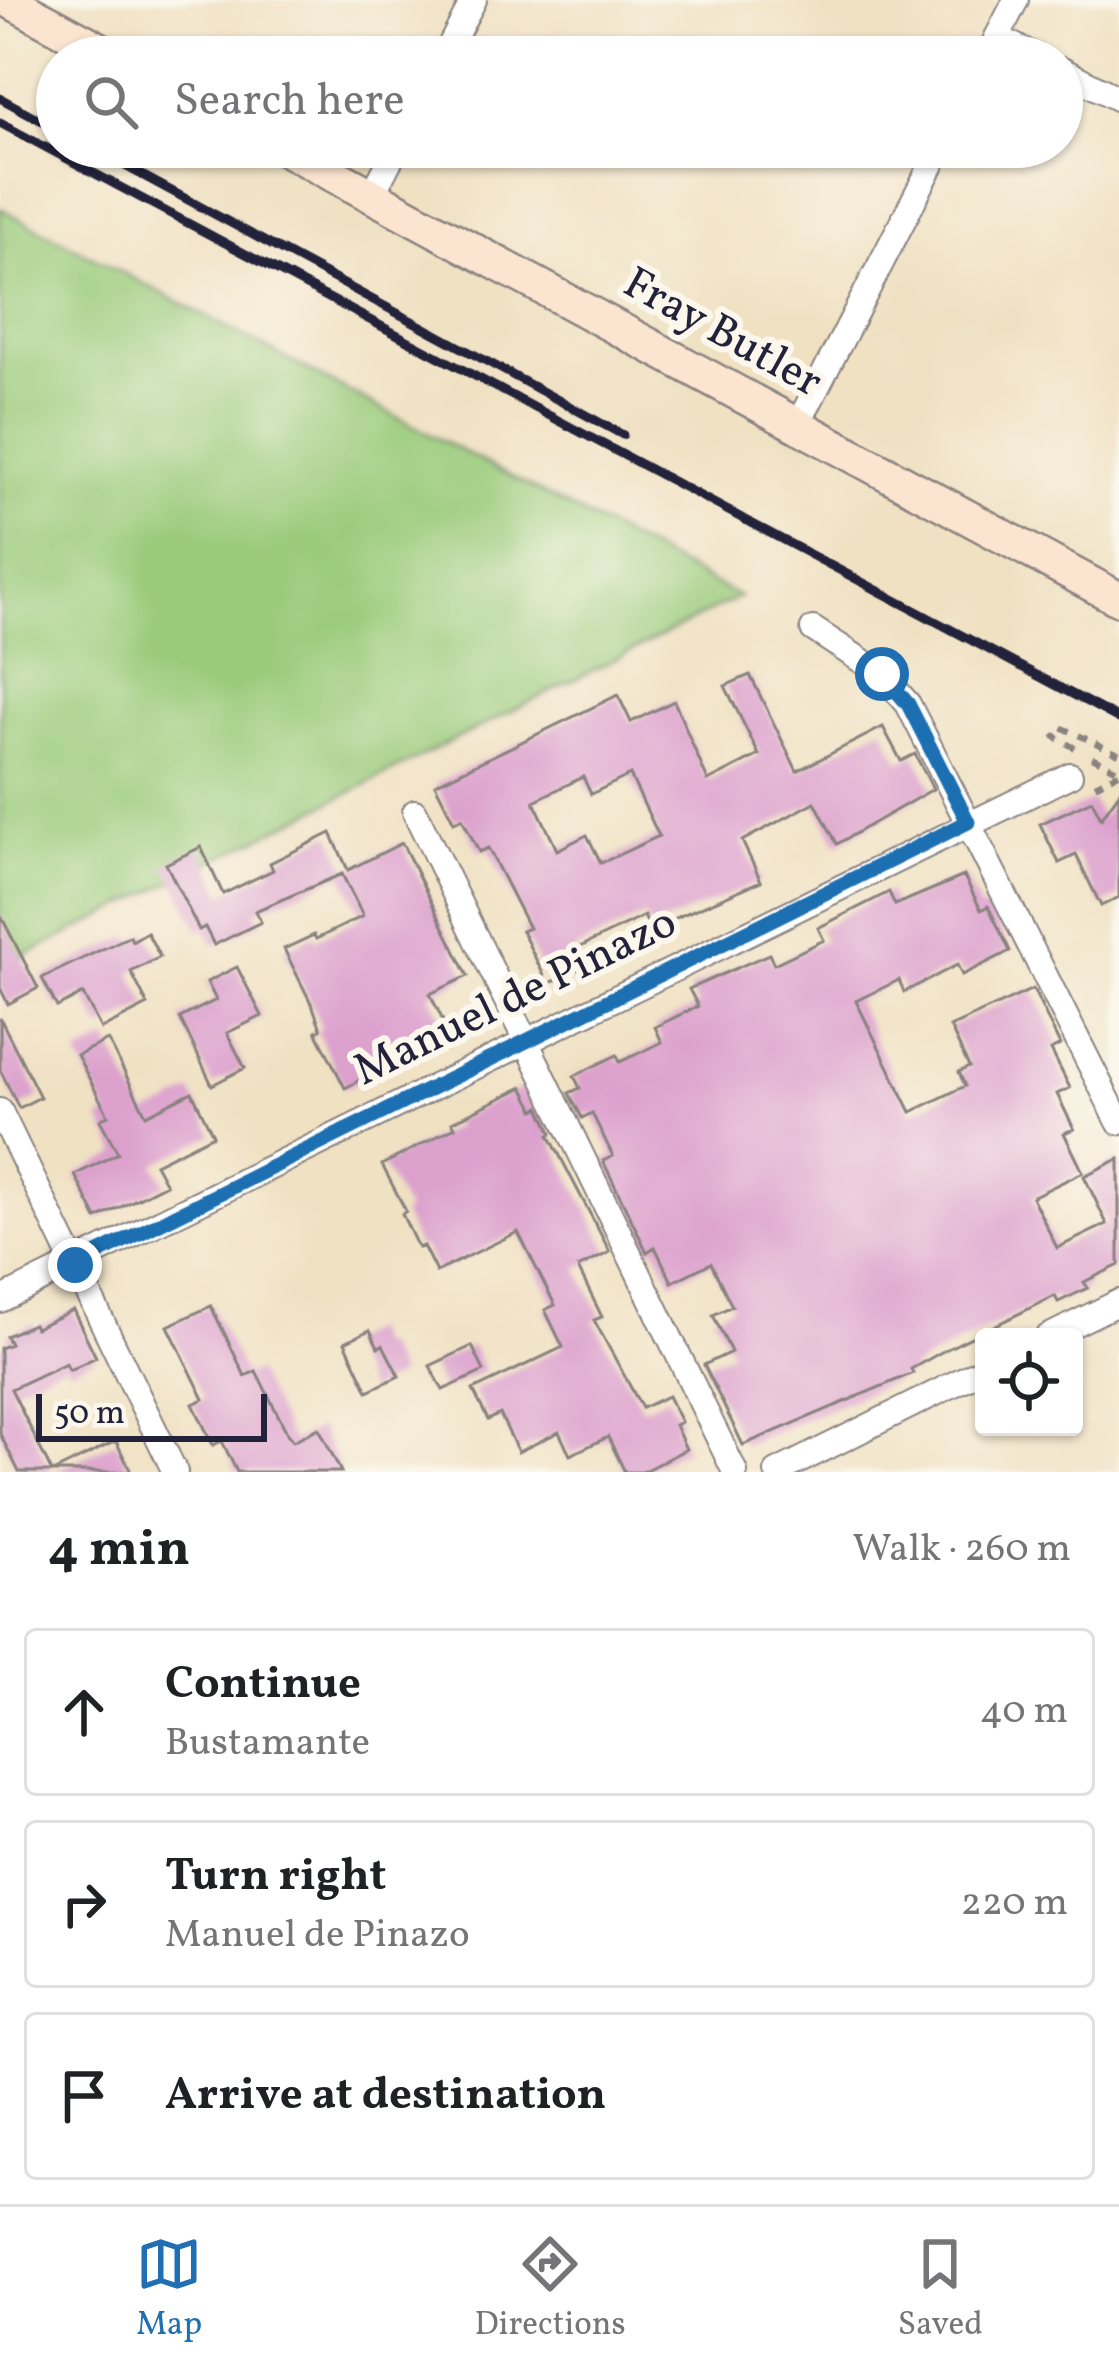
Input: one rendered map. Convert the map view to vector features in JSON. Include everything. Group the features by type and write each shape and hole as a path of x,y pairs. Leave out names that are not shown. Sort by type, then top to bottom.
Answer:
{"street":[{"path":"8,0 76,36"},
{"path":"455,36 474,0"},
{"path":"998,36 1016,0"},
{"path":"1083,81 1119,99"},
{"name":"Fray Butler","path":"321,168 1119,599"},
{"path":"372,195 386,168"},
{"path":"797,426 929,168"},
{"path":"813,629 882,674 908,704 1119,1123"},
{"name":"Manuel de Pinazo","path":"0,1300 1070,775"},
{"path":"415,812 735,1472"},
{"path":"0,1111 175,1472"},
{"path":"1066,1328 1119,1302"},
{"path":"777,1472 975,1373"}],"path":[{"path":"1119,754 1061,727 1055,737 1119,771"}],"green space":[{"path":"0,208 739,597 0,968"}],"building":[{"path":"750,675 797,771 883,727 901,761 915,754 933,789 837,844 815,802 742,841 761,881 650,929 644,916 574,950 582,967 548,984 522,931 529,928 488,848 479,852 462,818 454,822 435,784 618,695 631,722 674,701 708,781 759,755 725,686","holes":["630,775 659,836 601,863 587,835 557,850 534,801 583,777 591,794"]},
{"path":"1119,793 1119,897 1101,906 1076,855 1059,863 1040,824 1092,800 1101,818"},
{"path":"331,833 348,870 402,843 468,976 430,994 449,1033 345,1088 316,1031 321,1029 313,1007 284,949 363,916 342,874 255,911 261,922 214,945 205,927 199,930 166,864 201,847 223,894 273,870 270,863"},
{"path":"964,876 981,910 988,906 1010,951 962,975 957,965 904,992 899,980 856,1001 911,1112 965,1086 959,1072 969,1067 950,1027 1033,989 1060,1045 1051,1050 1070,1088 1057,1094 1074,1129 1064,1133 1083,1172 1032,1197 1057,1248 1107,1224 1084,1176 1119,1159 1119,1265 1084,1282 1088,1288 1058,1302 1055,1296 990,1328 975,1328 975,1335 911,1369 913,1373 743,1445 704,1365 731,1352 713,1315 732,1306 711,1263 672,1282 655,1247 647,1252 603,1161 613,1156 592,1113 582,1118 569,1093 580,1088 574,1076 617,1055 620,1062 662,1042 655,1027 698,1006 689,989 769,954 774,964 824,940 818,928 889,892 895,905"},
{"path":"0,914 38,988 8,1004 0,988"},
{"path":"147,932 160,957 131,972 148,1005 101,1029 83,994 57,1007 42,978"},
{"path":"237,967 262,1016 227,1033 245,1068 212,1085 180,1018 216,1000 207,982"},
{"path":"0,1018 40,1097 19,1108 0,1070"},
{"path":"108,1040 146,1115 192,1092 213,1135 155,1164 166,1184 97,1219 75,1175 118,1153 100,1120 108,1115 77,1055"},
{"path":"523,1087 535,1110 540,1107 549,1135 610,1252 578,1268 602,1317 594,1320 642,1408 668,1396 681,1422 675,1425 686,1449 642,1472 625,1472 608,1437 570,1455 559,1432 518,1452 500,1414 488,1420 473,1390 563,1347 545,1310 555,1305 518,1232 436,1272 423,1246 418,1248 402,1214 406,1211 382,1165 455,1127 452,1122"},
{"path":"211,1306 245,1376 256,1371 288,1435 293,1441 319,1428 341,1472 237,1472 222,1441 213,1445 193,1404 204,1399 168,1326"},
{"path":"73,1310 96,1357 69,1370 66,1363 11,1389 52,1472 19,1472 0,1434 0,1348 10,1344 6,1336"},
{"path":"370,1330 399,1376 368,1391 345,1342"},
{"path":"472,1346 484,1371 443,1390 430,1366"},
{"path":"116,1441 131,1472 53,1472"}],"railway":[{"path":"0,98 36,118"},
{"path":"0,123 36,142"},
{"path":"84,168 1119,719"},
{"path":"129,168 623,435"}],"route":[{"path":"75,1265 968,822 908,704 882,674"}]}
